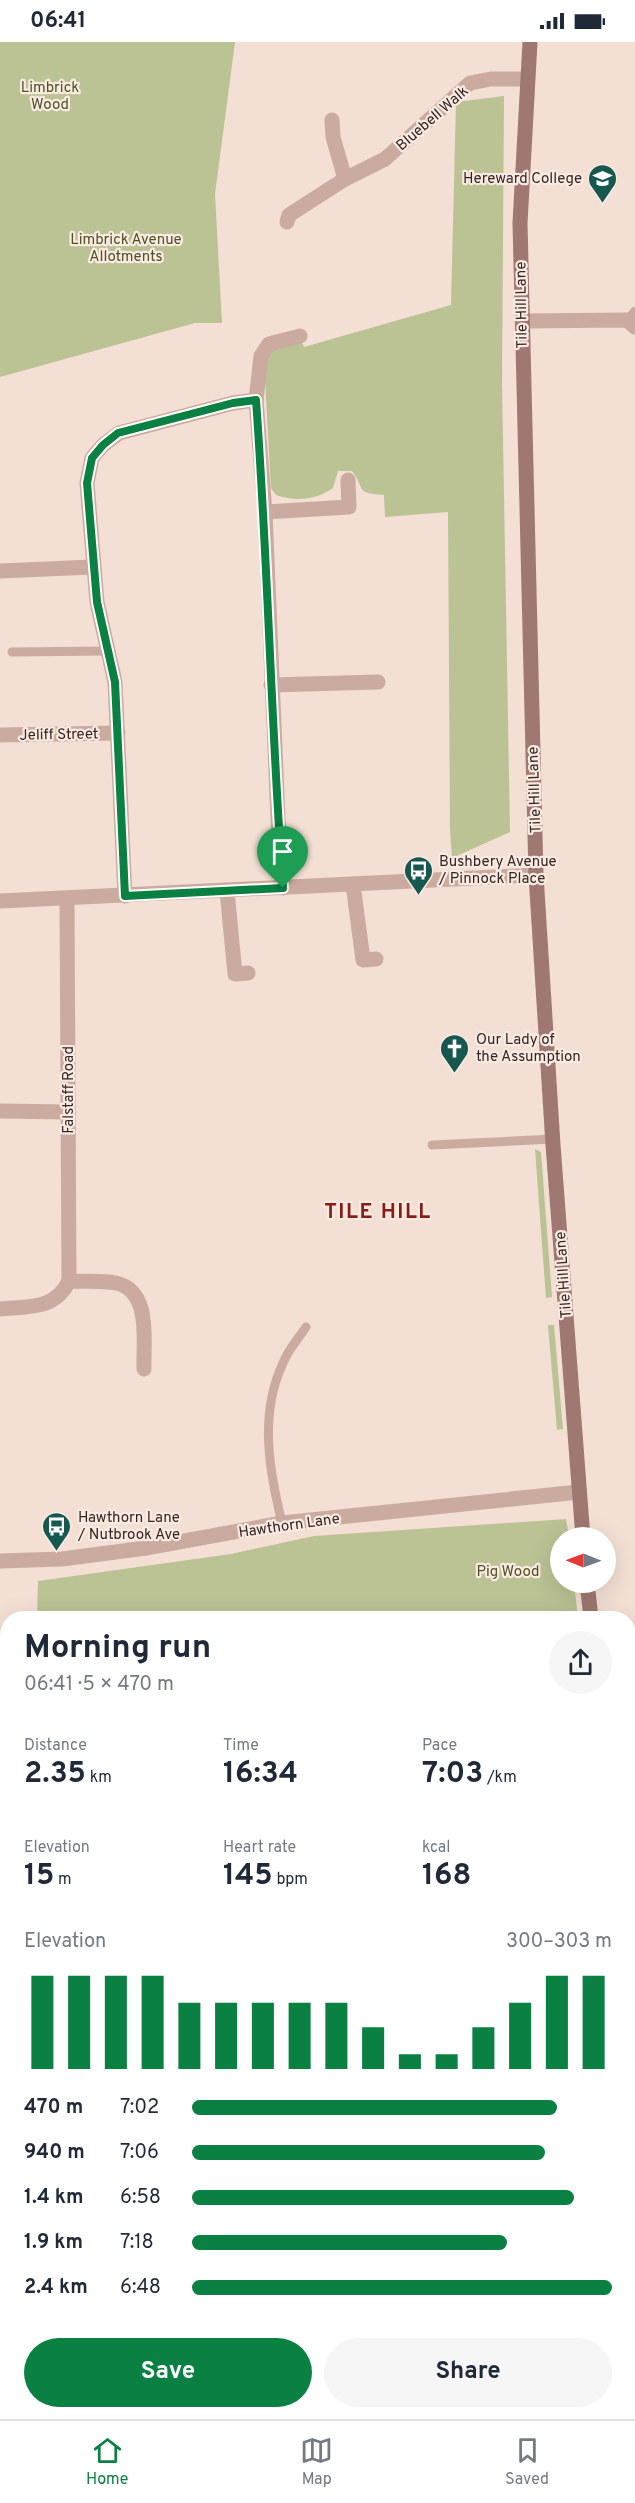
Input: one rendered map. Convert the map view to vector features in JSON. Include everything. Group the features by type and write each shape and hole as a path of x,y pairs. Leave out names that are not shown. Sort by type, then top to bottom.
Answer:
{"main road":[{"name":"Tile Hill Lane","path":"530,42 520,224 536,875 582,1527"},
{"path":"588,1593 590,1611"}],"street":[{"name":"Bluebell Walk","path":"287,222 289,215 345,180 385,159 470,83 491,79 527,79"},
{"path":"332,120 333,137 345,180"},
{"path":"522,321 632,319"},
{"path":"283,888 265,512 256,400 261,356 269,344 300,336"},
{"path":"125,896 115,682 97,602 93,567 87,483 92,458 118,433 233,403 256,400"},
{"path":"265,512 349,507 348,480"},
{"path":"0,571 93,567"},
{"path":"272,685 378,682"},
{"name":"Jeliff Street","path":"0,735 118,733"},
{"path":"0,901 67,900 536,875"},
{"path":"353,884 363,960 376,959"},
{"path":"227,891 235,974 248,974"},
{"name":"Falstaff Road","path":"67,900 69,1281"},
{"path":"0,1111 68,1112"},
{"path":"0,1309 47,1304 57,1299 69,1281 116,1283 128,1288 140,1303 143,1317 144,1369"},
{"name":"Hawthorn Lane","path":"0,1561 62,1559 125,1551 282,1523 579,1492"}],"lane":[{"path":"12,652 108,651"},
{"path":"432,1145 553,1139"},
{"path":"282,1523 268,1455 272,1391 283,1360 306,1327"}],"green space":[{"name":"Limbrick Avenue Allotments","path":"0,42 235,42 215,194 222,323 195,323 0,377"},
{"path":"504,96 502,384 510,832 452,858 448,512 385,517 384,495 364,491 352,471 338,471 333,488 320,495 306,499 291,499 276,495 271,488 264,363 271,350 301,340 304,347 451,305 456,102"},
{"path":"535,1149 541,1152 552,1297 546,1298"},
{"path":"548,1325 554,1325 563,1429 557,1430"},
{"name":"Pig Wood","path":"566,1519 567,1527 550,1527 550,1593 575,1593 577,1611 37,1611 38,1581 231,1554 314,1536"}],"place":[{"name":"Hereward College","path":"603,204"},
{"name":"Bushbery Avenue / Pinnock Place","path":"418,896"},
{"name":"Our Lady of the Assumption","path":"455,1074"},
{"name":"Hawthorn Lane / Nutbrook Ave","path":"57,1552"}],"district":[{"name":"TILE HILL","path":"378,1211"}],"route":[{"path":"256,400 265,512 283,888 125,896 115,682 97,602 87,483 92,458 118,433 233,403 256,400"}],"park label":[{"name":"Limbrick Wood","path":"50,96"}]}
